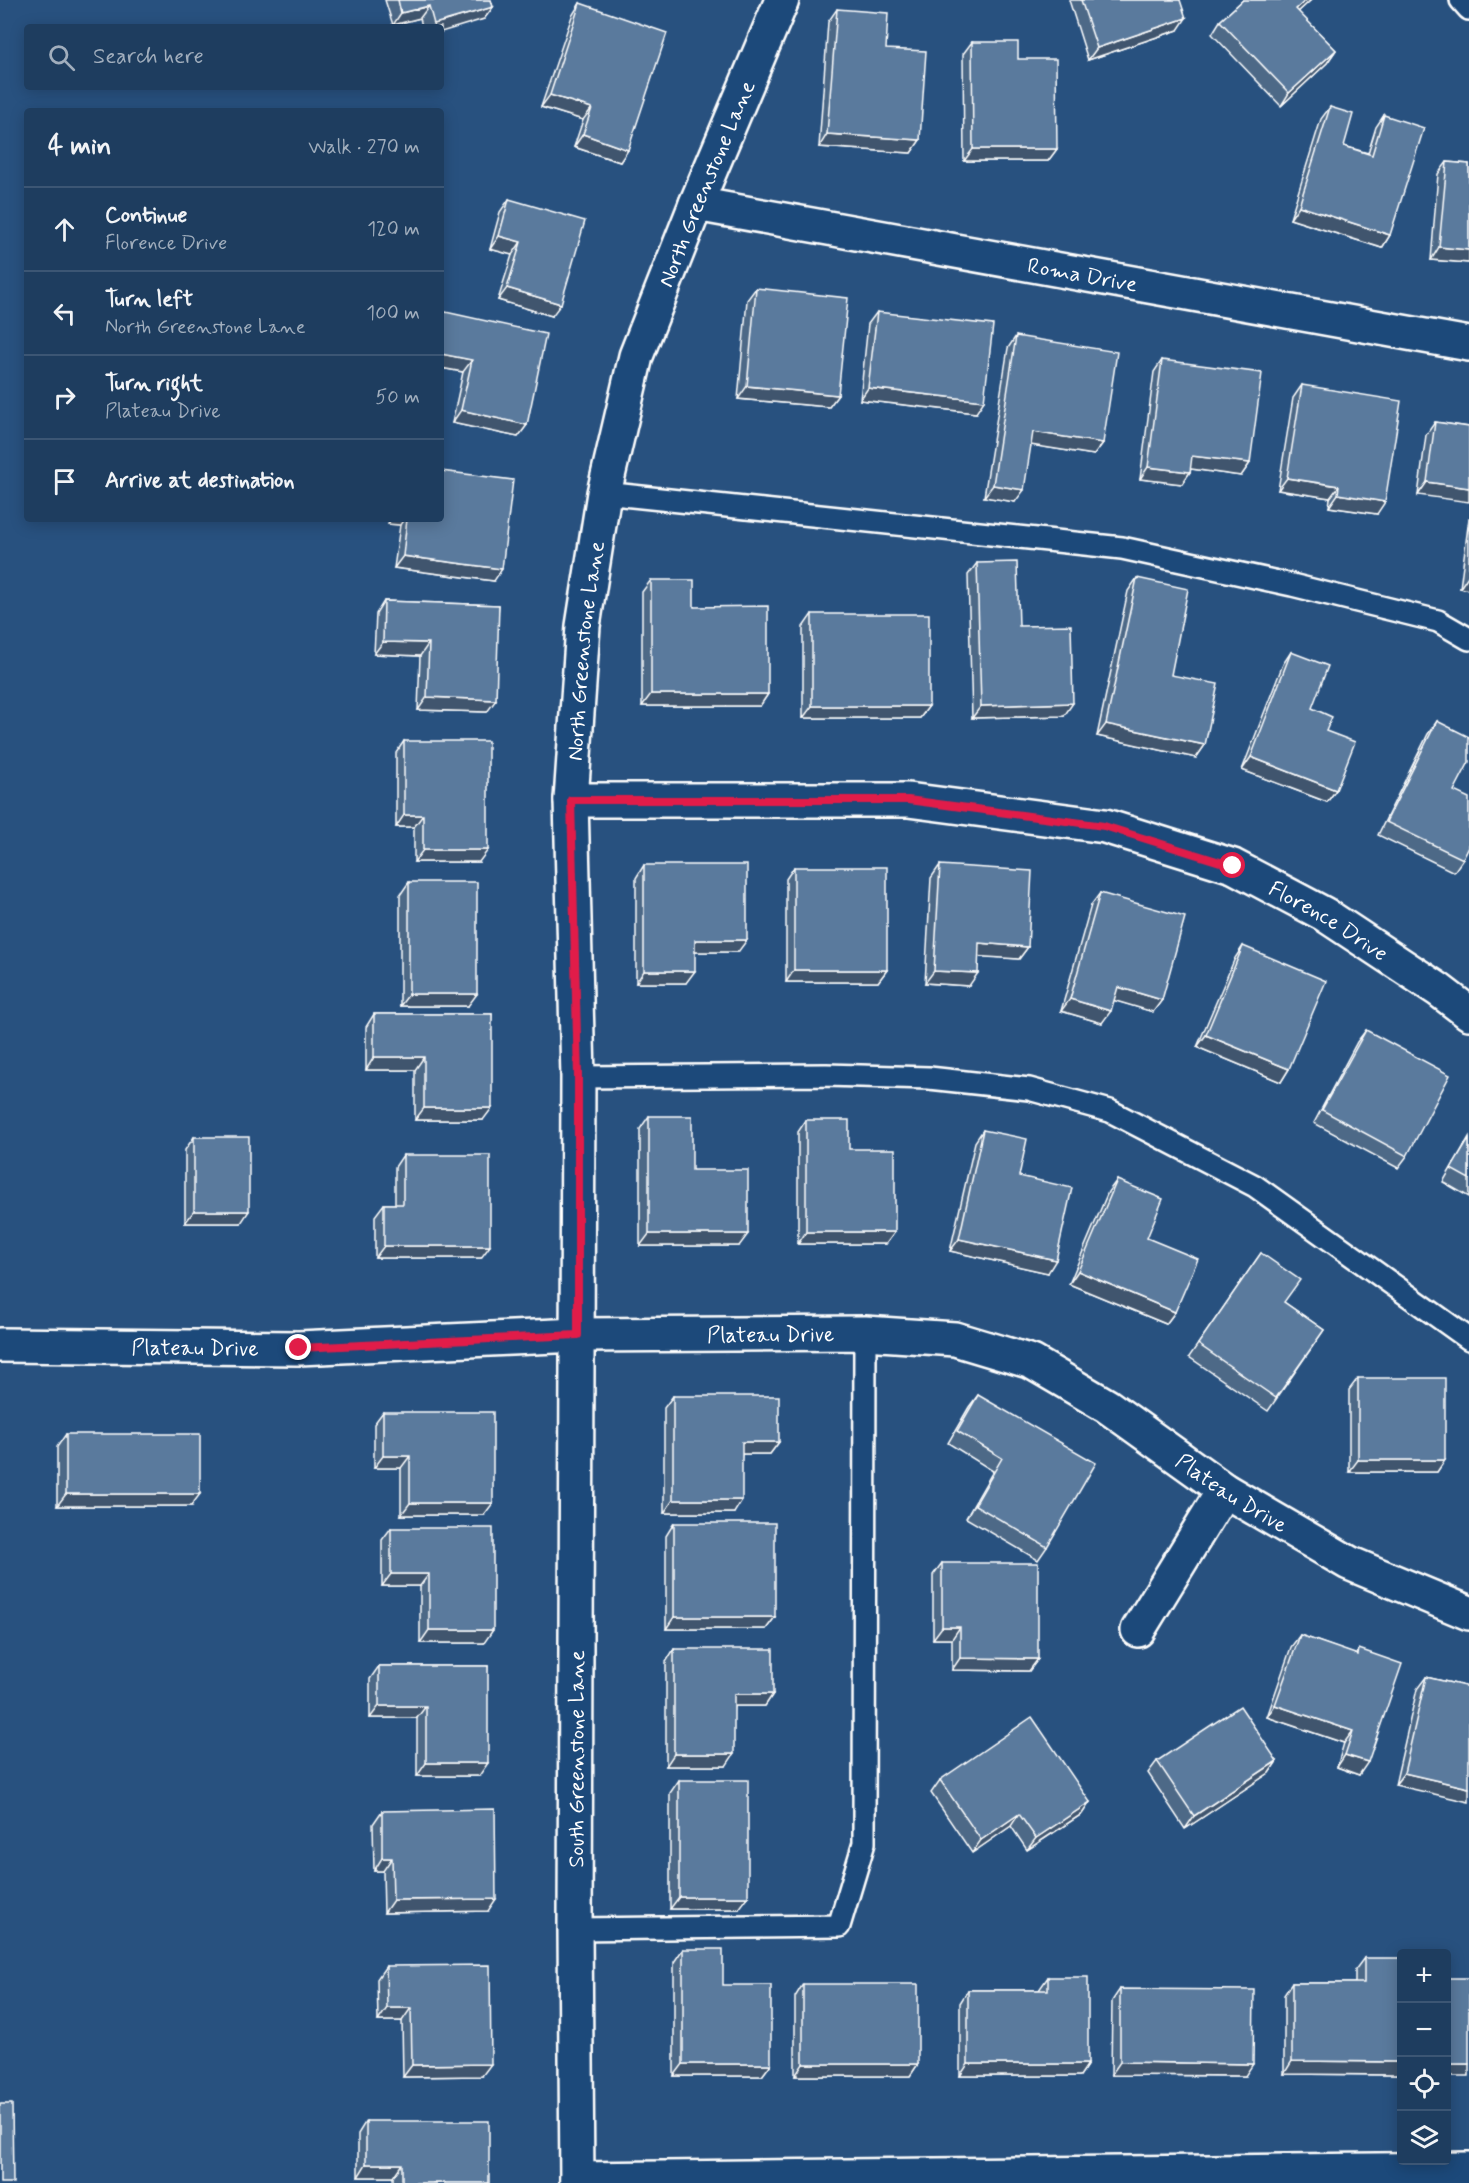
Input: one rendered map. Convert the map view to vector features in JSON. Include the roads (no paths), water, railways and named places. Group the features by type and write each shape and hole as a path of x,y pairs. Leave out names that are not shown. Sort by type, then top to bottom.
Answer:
{"street":[{"name":"North Greenstone Lane","path":"578,1335 578,1077 571,800 583,626 604,493 636,356 696,204 782,0"},
{"name":"Roma Drive","path":"696,204 1469,344"},
{"name":"Florence Drive","path":"571,800 908,800 1104,826 1233,866 1324,914 1439,990 1469,1013"},
{"name":"Plateau Drive","path":"0,1345 299,1348 578,1335 865,1333 955,1339 1032,1362 1107,1406 1224,1490 1349,1563 1469,1613"},
{"name":"South Greenstone Lane","path":"577,2181 575,1929 578,1335"},
{"path":"1138,1630 1224,1490"},
{"path":"577,2181 1469,2169"}],"lane":[{"path":"1461,0 1469,9"},
{"path":"604,493 1122,548 1292,585 1438,621 1469,639"},
{"path":"578,1077 826,1075 929,1078 1029,1089 1110,1111 1255,1186 1469,1339"},
{"path":"575,1929 839,1926 864,1843 865,1333"}]}
